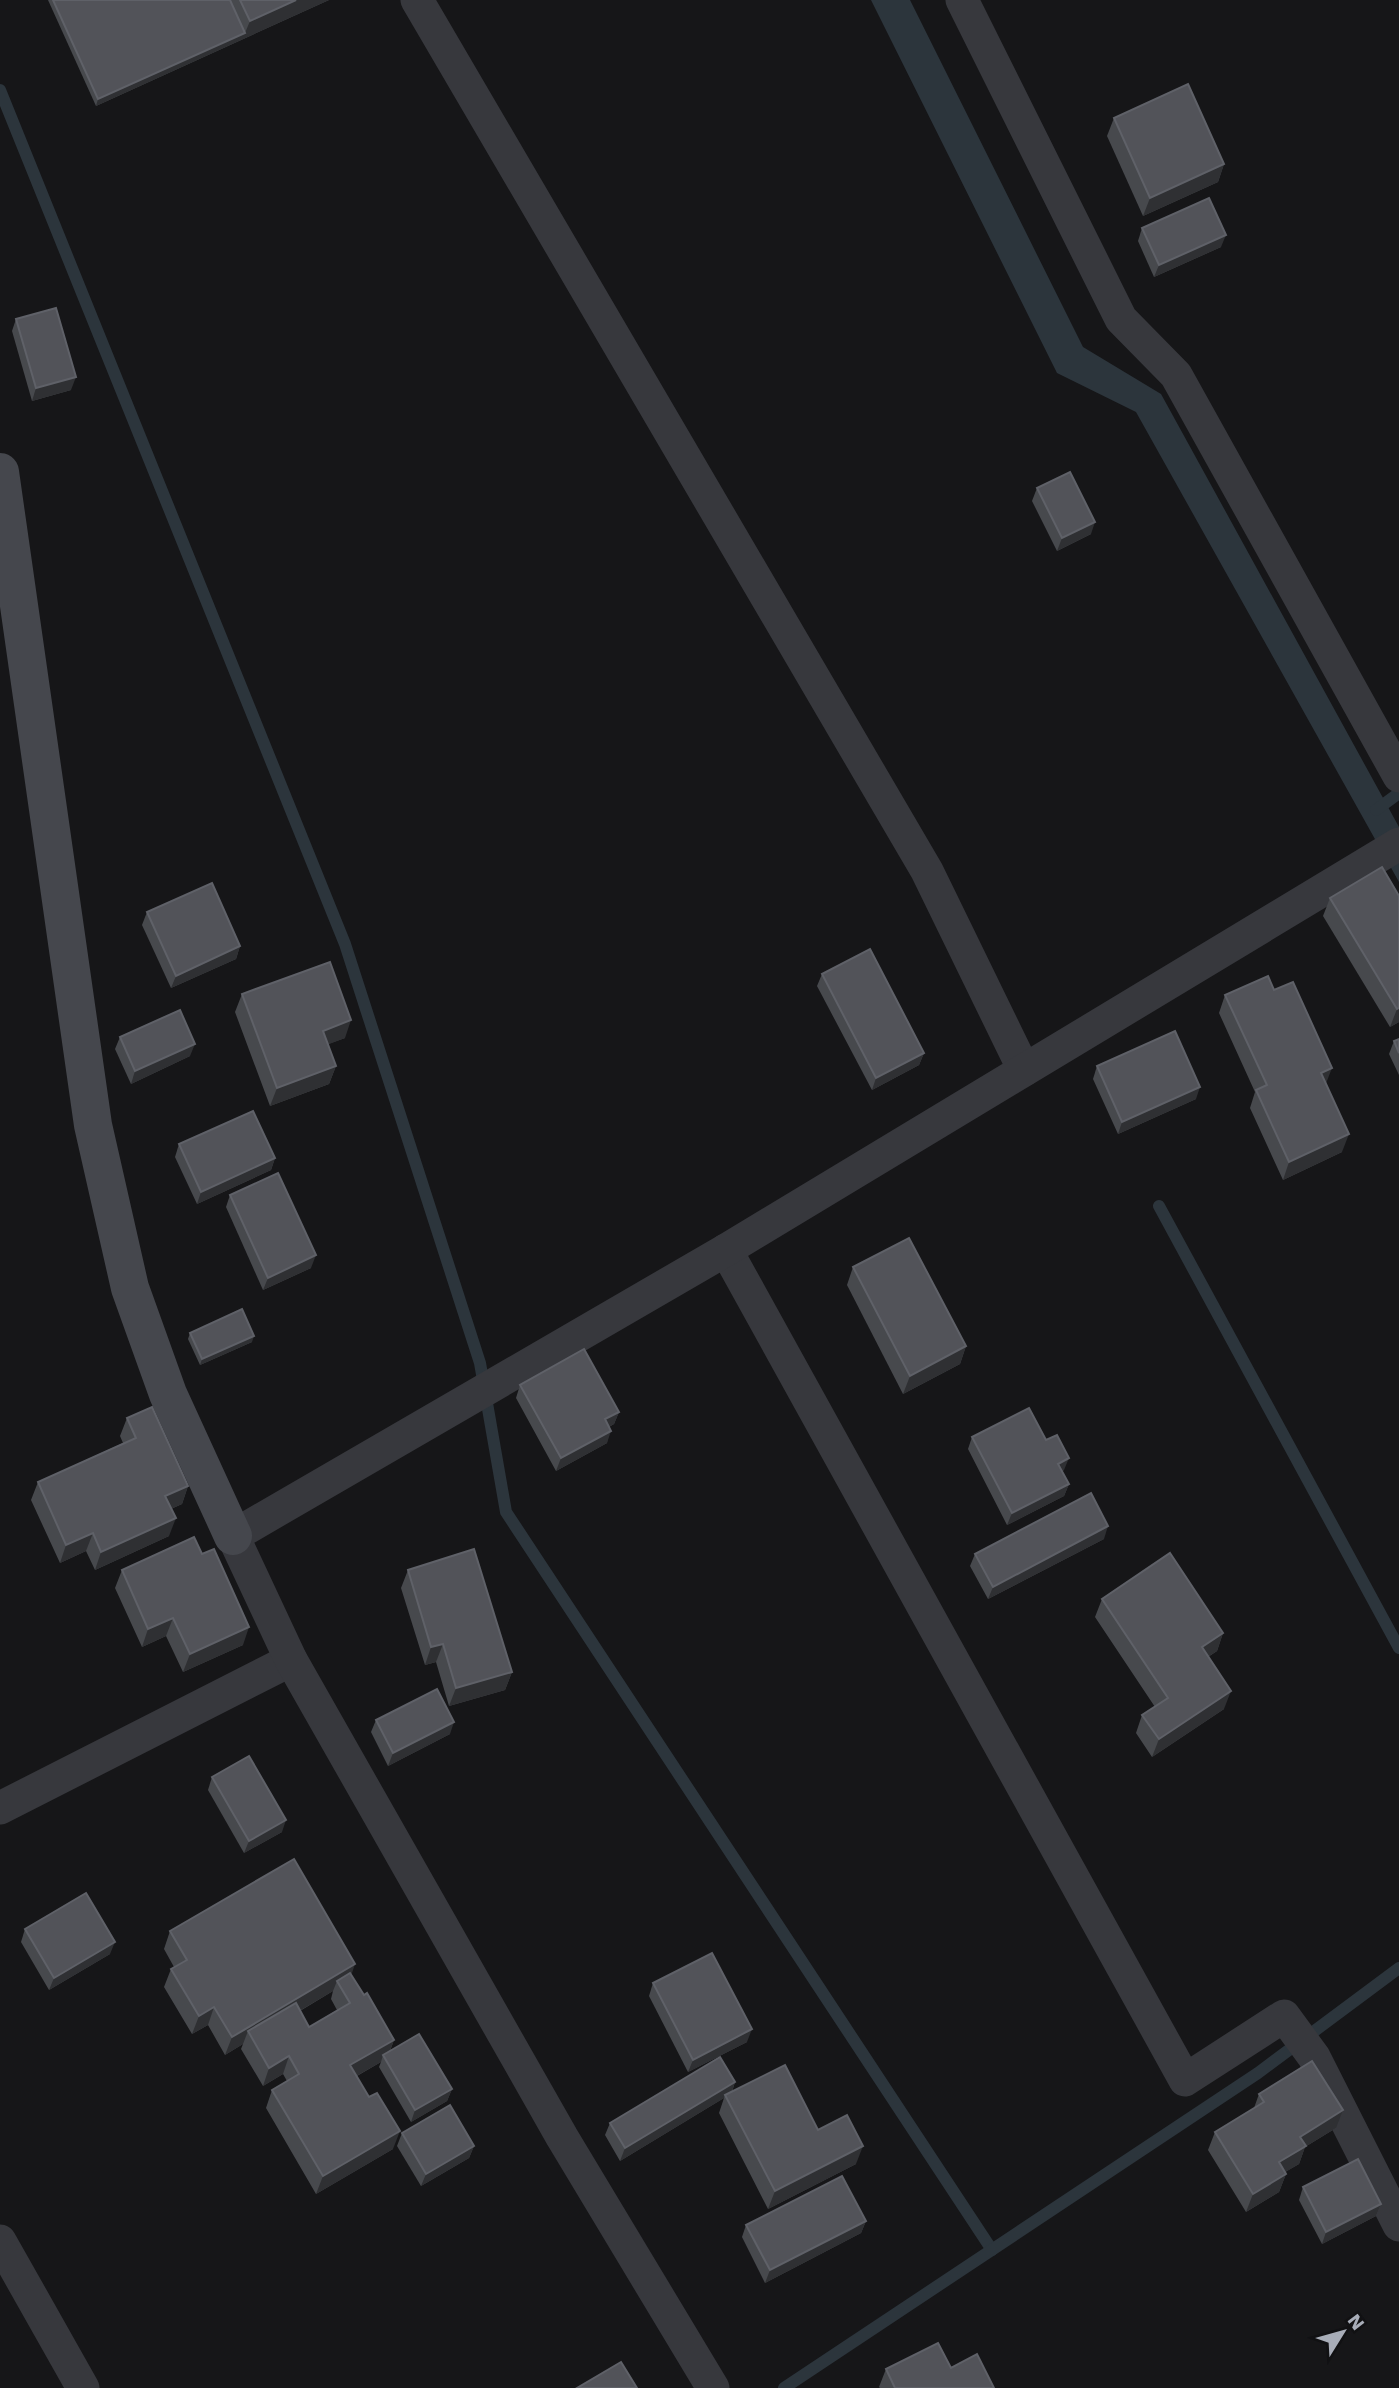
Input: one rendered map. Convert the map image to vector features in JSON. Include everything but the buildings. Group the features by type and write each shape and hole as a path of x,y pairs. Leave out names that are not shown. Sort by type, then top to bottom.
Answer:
{"street":[{"path":"417,0 927,871 1024,1070"},
{"path":"961,0 1121,319 1176,375 1398,775"},
{"path":"0,471 96,1139 130,1288 168,1394 291,1660 562,2137 713,2388"},
{"path":"233,1536 726,1250 1390,850"},
{"path":"726,1250 1185,2080 1284,2016 1314,2057 1399,2225"},
{"path":"0,1808 291,1660"},
{"path":"0,2241 83,2388"}],"shaded area":[{"path":"871,0 910,0 1083,347 1161,394 1399,827 1399,882 1136,412 1057,373"}],"waterway":[{"path":"0,90 345,944 480,1363 506,1512 992,2250"},
{"path":"1376,810 1399,793"},
{"path":"1159,1206 1399,1648"},
{"path":"784,2388 1258,2073 1399,1968"}]}
